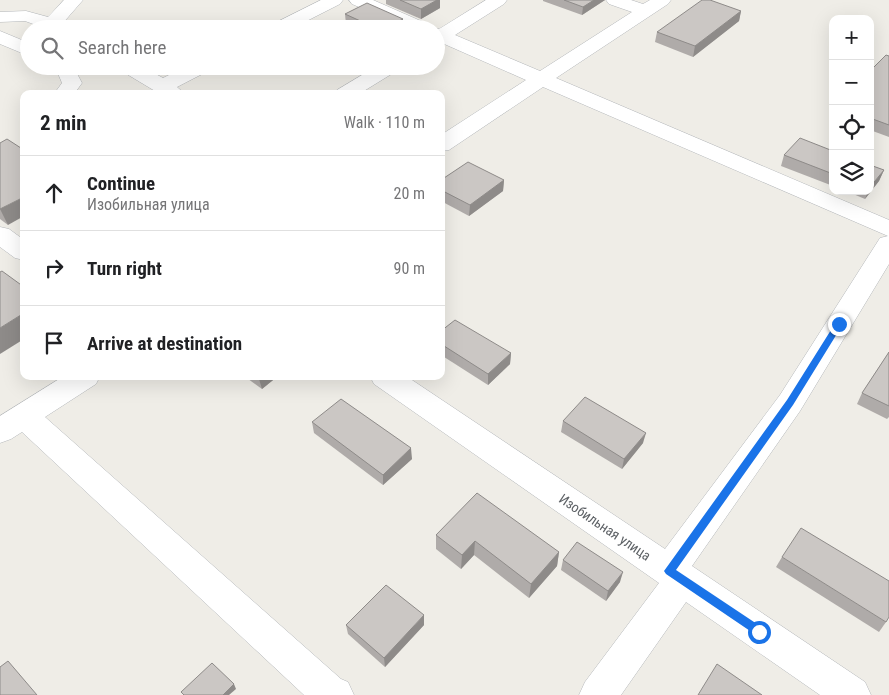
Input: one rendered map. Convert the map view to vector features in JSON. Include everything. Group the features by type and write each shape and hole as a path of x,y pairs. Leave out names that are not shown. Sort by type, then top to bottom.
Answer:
{"street":[{"path":"60,20 74,0"},
{"path":"295,20 334,0"},
{"path":"358,0 401,20"},
{"path":"445,29 498,0"},
{"path":"615,0 645,10"},
{"path":"445,142 662,0"},
{"path":"0,18 26,16 38,20"},
{"path":"0,37 20,46"},
{"path":"445,40 889,229"},
{"path":"67,90 72,83 68,75"},
{"path":"143,75 169,90 190,75"},
{"path":"351,90 376,75"},
{"path":"0,234 20,249"},
{"path":"598,695 790,403 889,244"},
{"path":"80,380 12,424 321,686 335,695"},
{"name":"Изобильная улица","path":"390,380 852,695"}],"building":[{"path":"400,0 437,0 421,9"},
{"path":"564,0 594,0 583,7"},
{"path":"702,0 710,0 741,11 695,46 657,32"},
{"path":"367,3 403,19 358,20 345,14"},
{"path":"886,55 889,56 889,125 874,119 874,67"},
{"path":"800,138 829,149 829,172 784,155"},
{"path":"7,139 20,147 20,199 0,209 0,143"},
{"path":"468,162 504,180 470,205 445,192 445,177"},
{"path":"874,166 884,170 874,182"},
{"path":"2,271 20,284 20,316 0,328 0,272"},
{"path":"455,320 511,353 488,374 445,347 445,328"},
{"path":"889,352 889,406 862,393"},
{"path":"585,397 646,433 624,459 563,421"},
{"path":"341,399 411,448 383,475 312,422"},
{"path":"477,493 559,552 531,584 475,541 462,555 436,535"},
{"path":"801,528 889,581 889,617 886,622 782,557"},
{"path":"577,542 623,572 608,591 563,560"},
{"path":"386,585 424,615 384,658 346,625"},
{"path":"8,661 37,695 0,695 0,667"},
{"path":"212,663 234,684 223,695 184,695 181,692"},
{"path":"717,664 762,695 698,695"}],"route":[{"path":"759,632 669,571 790,403 839,324"}]}
